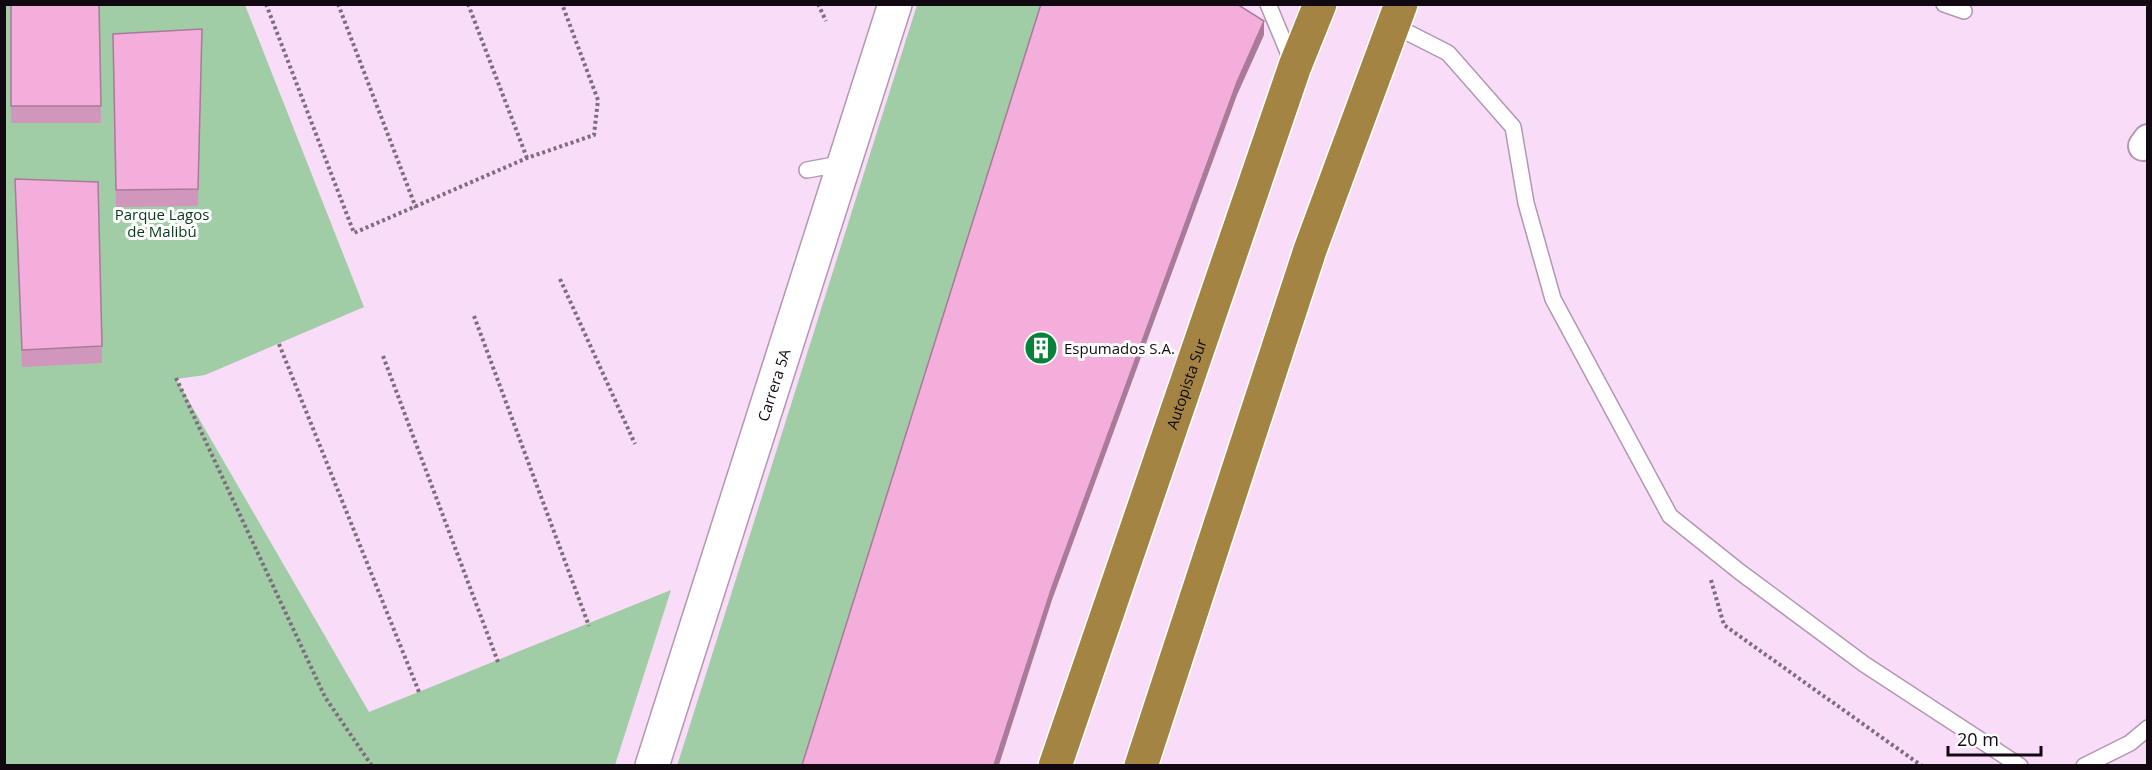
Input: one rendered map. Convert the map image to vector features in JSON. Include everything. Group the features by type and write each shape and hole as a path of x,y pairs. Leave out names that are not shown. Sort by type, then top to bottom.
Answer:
{"highway":[{"name":"Autopista Sur","path":"1055,765 1295,66 1320,4"},
{"path":"1141,765 1310,250 1397,14"}],"main road":[{"name":"Carrera 5A","path":"652,765 895,4"}],"lane":[{"path":"1268,4 1295,66"},
{"path":"1944,4 1964,11"},
{"path":"1397,14 1448,53 1513,127 1526,203 1553,299 1670,516 1864,664 2020,765"},
{"path":"807,170 845,163"},
{"path":"2084,765 2130,742 2148,728"}],"path":[{"path":"266,4 354,233 528,158 594,135 598,100 562,4"},
{"path":"338,4 416,208"},
{"path":"468,4 528,158"},
{"path":"818,4 826,21"},
{"path":"560,279 635,444"},
{"path":"474,316 589,626"},
{"path":"279,344 419,692"},
{"path":"382,356 498,662"},
{"path":"176,378 325,697 372,765"},
{"path":"1701,540 1724,625 1922,765"}],"green space":[{"name":"Parque Lagos de Malibú","path":"4,5 245,5 364,307 205,375 176,379 369,712 671,590 615,765 5,765"},
{"path":"917,5 1045,5 806,765 677,766"}],"building":[{"path":"11,4 99,4 101,106 11,106"},
{"name":"Espumados S.A.","path":"1041,4 1237,4 1264,21 1237,82 1052,587 994,765 802,765"},
{"path":"202,29 198,189 116,190 113,34"},
{"path":"15,179 98,182 102,346 22,350"}],"place":[{"name":"Espumados S.A.","path":"1041,348"}]}
